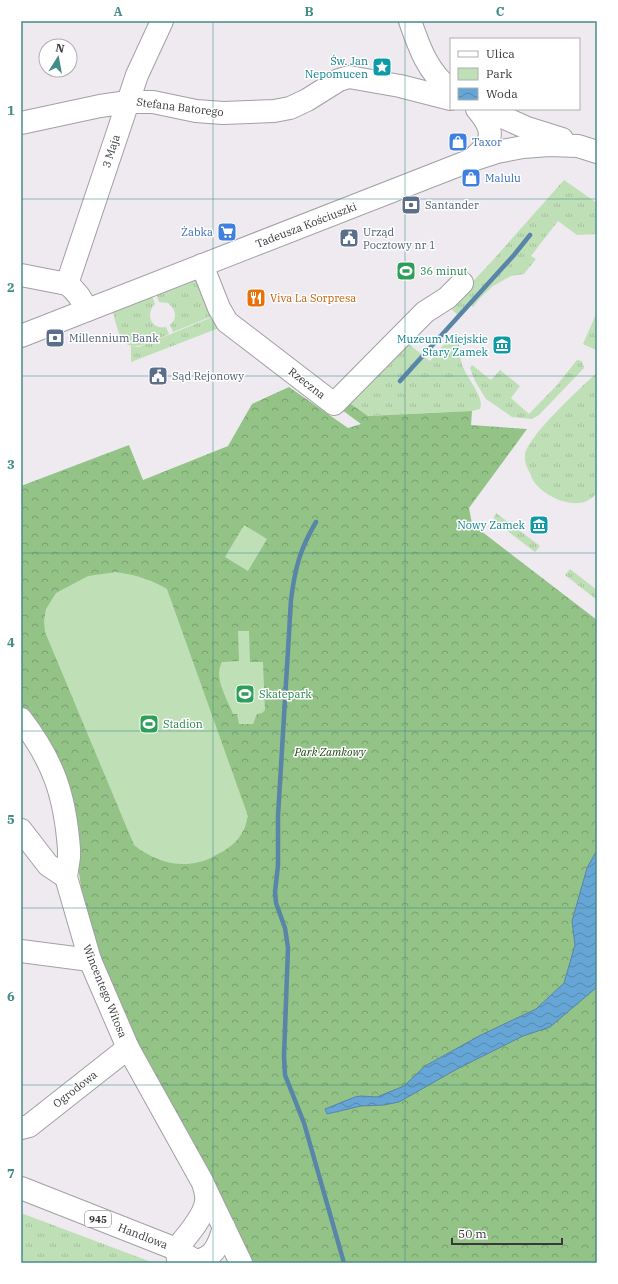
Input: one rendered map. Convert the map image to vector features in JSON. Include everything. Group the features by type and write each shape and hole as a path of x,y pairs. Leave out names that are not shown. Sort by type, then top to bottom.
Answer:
{"street":[{"name":"3 Maja","path":"67,284 137,76 162,21"},
{"path":"410,21 428,65 441,83 450,89"},
{"path":"400,86 410,82 415,77 421,64 421,51"},
{"name":"Stefana Batorego","path":"21,123 100,106 128,102 153,102 196,111 223,113 274,111 290,108 345,78 358,78 450,98"},
{"path":"469,161 483,150 488,143 489,126 478,110"},
{"path":"486,110 527,128 588,149"},
{"name":"Tadeusza Kościuszki","path":"21,336 469,161 497,152 523,147 549,145 588,149"},
{"name":"Rzeczna","path":"202,265 218,308 227,322 334,404 425,312 447,298 462,283"},
{"path":"21,274 67,284 79,295 87,310"},
{"name":"Wincentego Witosa","path":"21,719 47,758 56,778 61,795 69,849 66,877 90,960 128,1048 203,1183 206,1201 204,1208 191,1230 185,1260"},
{"path":"21,830 48,866 66,877"},
{"path":"21,951 90,960"},
{"name":"Ogrodowa","path":"21,1128 29,1126 128,1048"},
{"path":"203,1183 241,1263"},
{"name":"Handlowa","path":"21,1188 185,1260"},
{"name":"Handlowa","path":"21,1203 185,1260"},
{"path":"185,1260 215,1251 224,1227"}],"green space":[{"path":"564,180 597,203 597,234 577,235 558,221 531,256 536,259 524,274 511,276 493,286 473,307 469,304 459,316 449,307"},
{"path":"204,272 220,313 173,332 170,325 175,317 173,308 168,303 159,302 155,291"},
{"path":"151,293 155,304 150,312 151,320 153,324 157,326 166,327 169,334 144,345 131,346 121,338 112,308"},
{"path":"597,312 597,349 596,350 583,344"},
{"path":"222,313 219,328 131,362 131,346 139,347"},
{"path":"454,335 458,337 462,365 478,395 481,405 480,409 472,411 368,416 348,402 405,341 430,361 451,336"},
{"path":"577,360 582,361 584,368 539,415 532,419 512,417 486,399 475,381 470,368 472,365 491,380 500,370 520,386 511,398 529,414 557,385"},
{"path":"597,373 597,493 587,501 581,503 566,502 552,497 535,483 526,464 525,455 535,436 556,412"},
{"name":"Park Zamkowy","path":"289,387 348,428 361,424 334,404 348,402 368,416 472,411 471,425 527,429 469,508 472,524 597,620 597,1263 246,1263 145,1062 90,931 82,894 67,790 54,752 21,707 21,486 129,445 143,480 228,446 252,404"},
{"path":"496,513 540,546 535,552 493,520"},
{"path":"244,525 267,539 248,571 225,557"},
{"path":"570,569 597,590 597,600 565,575"},
{"name":"Stadion","path":"116,572 143,578 167,589 248,816 241,835 232,845 224,851 203,861 190,864 173,863 156,859 134,845 45,632 44,621 46,609 56,593 88,576"},
{"name":"Skatepark","path":"238,631 249,631 250,662 263,662 265,710 262,713 257,714 253,724 239,724 237,714 233,714 222,688 219,675 222,662 239,661"},
{"path":"21,1213 154,1263 21,1263"}],"water":[{"path":"597,850 597,987 550,1027 523,1036 457,1069 399,1102 384,1105 361,1106 327,1114 325,1109 355,1097 377,1097 404,1086 425,1066 481,1035 536,1009 564,983 575,945 572,921 587,868"}],"waterway":[{"path":"400,381 514,255 530,235"},
{"path":"316,522 299,559 294,578 291,600 278,816 278,865 275,892 276,903 285,928 288,948 284,1056 285,1075 304,1123 344,1263"}],"place":[{"name":"Św. Jan Nepomucen","path":"382,67"},
{"name":"Taxor","path":"458,142"},
{"name":"Malulu","path":"471,178"},
{"name":"Santander","path":"411,205"},
{"name":"Żabka","path":"227,232"},
{"name":"Urząd Pocztowy nr 1","path":"349,238"},
{"name":"36 minut","path":"406,271"},
{"name":"Viva La Sorpresa","path":"256,298"},
{"name":"Millennium Bank","path":"55,338"},
{"name":"Muzeum Miejskie Stary Zamek","path":"502,345"},
{"name":"Sąd Rejonowy","path":"158,376"},
{"name":"Nowy Zamek","path":"539,525"},
{"name":"Skatepark","path":"245,694"},
{"name":"Stadion","path":"149,724"}]}
